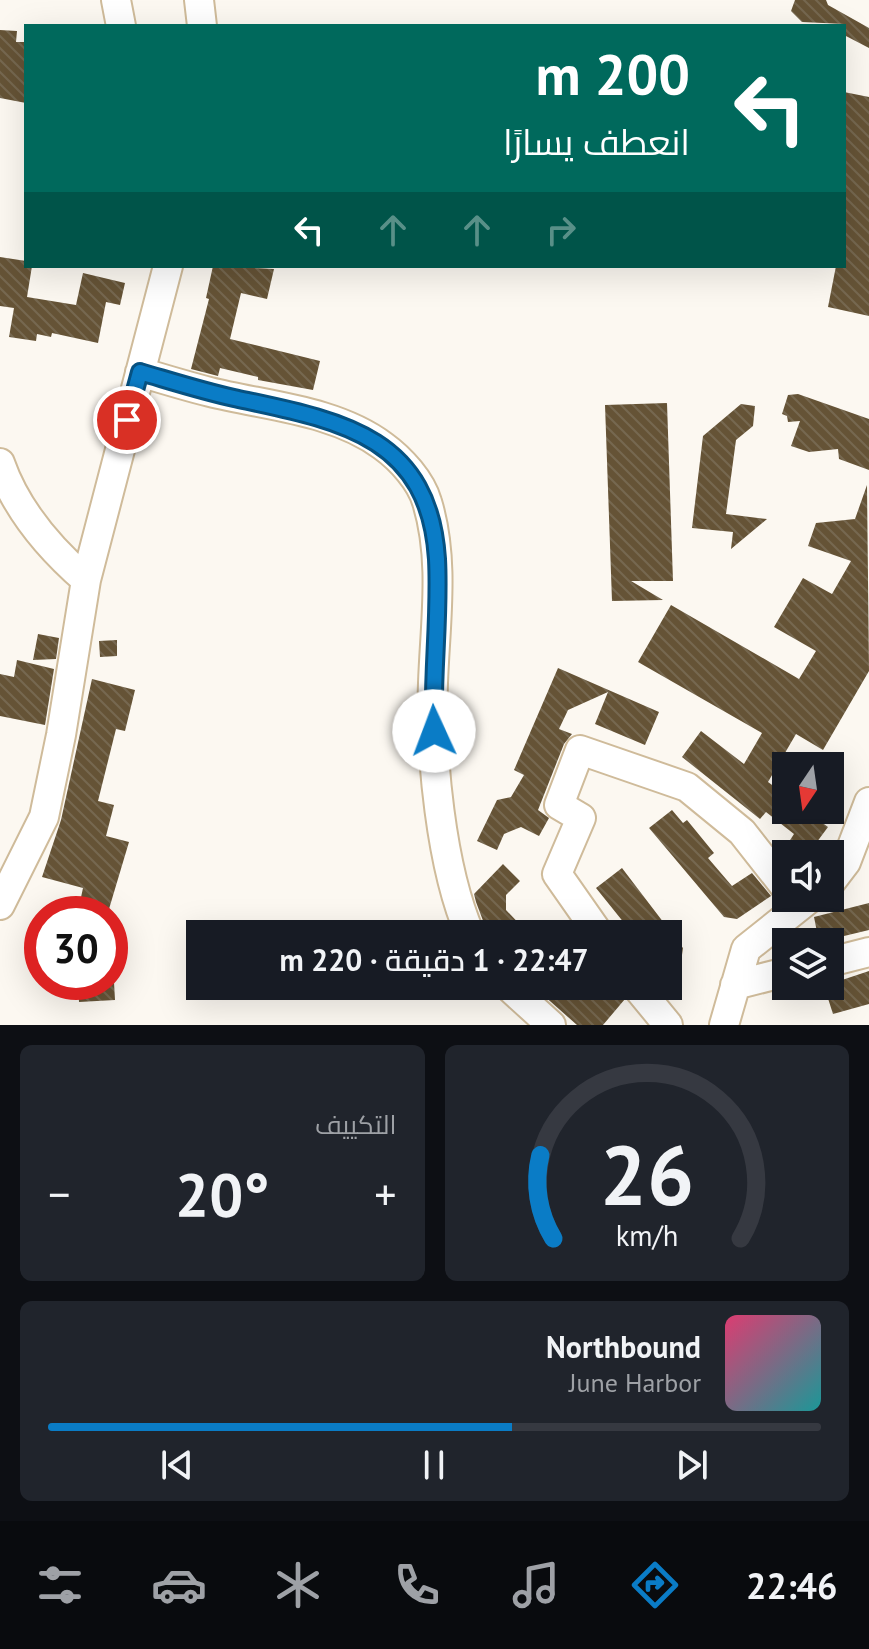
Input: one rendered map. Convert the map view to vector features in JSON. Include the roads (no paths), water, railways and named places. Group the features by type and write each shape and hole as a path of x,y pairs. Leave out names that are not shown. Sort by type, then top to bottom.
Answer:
{"street":[{"path":"116,0 121,24"},
{"path":"199,0 202,24"},
{"path":"0,905 44,817 61,735 86,580 140,372 161,269"},
{"path":"140,372 210,392 302,412 349,428 382,445 409,470 427,500 436,556 433,687 436,767 443,827 466,920"},
{"path":"0,463 24,511 49,544 86,580"},
{"path":"589,920 557,874 581,818 559,805 580,750 687,787 742,832 772,869"},
{"path":"844,865 869,802"},
{"path":"724,1025 746,949 782,912"},
{"path":"844,958 869,952"},
{"path":"735,985 772,976"},
{"path":"523,1000 551,1025"},
{"path":"647,1000 668,1025"}]}
